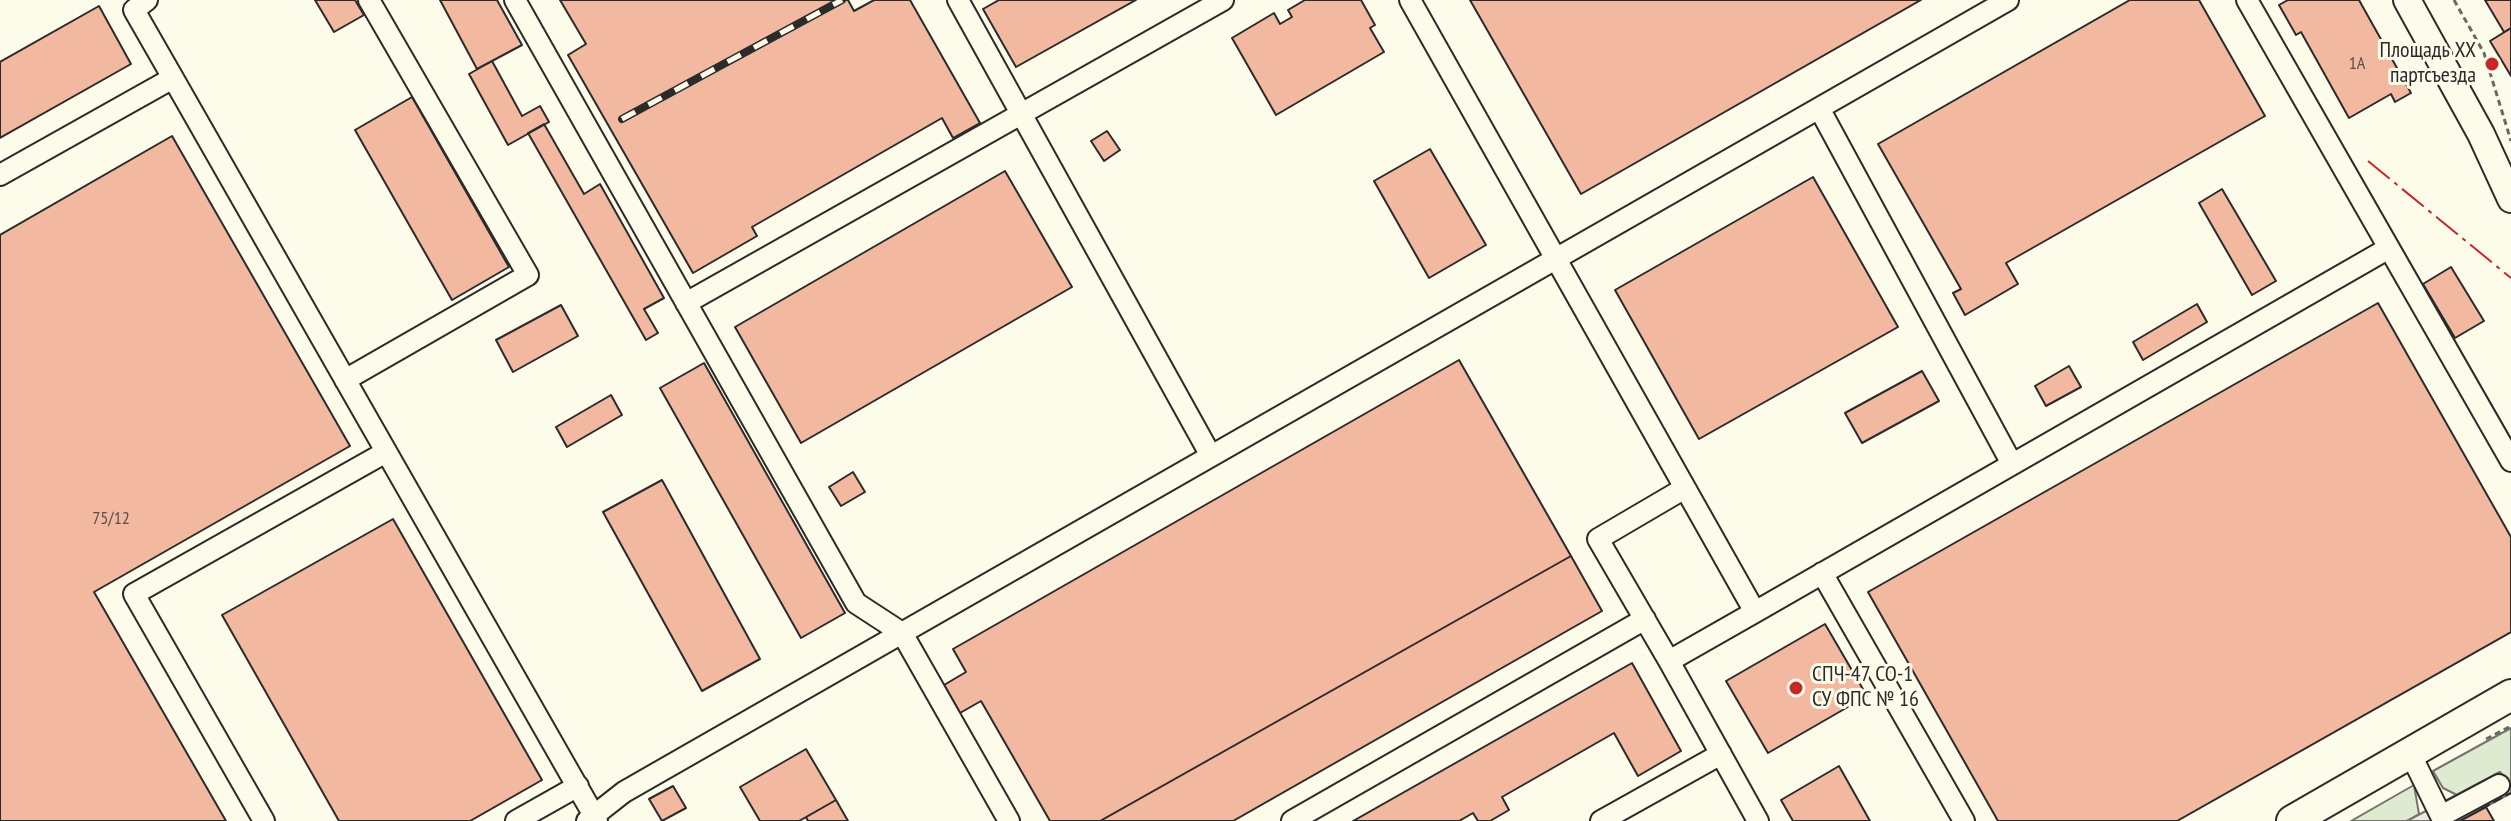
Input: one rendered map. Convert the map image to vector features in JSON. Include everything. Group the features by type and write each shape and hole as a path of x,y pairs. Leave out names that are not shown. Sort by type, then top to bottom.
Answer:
{"highway":[{"path":"2304,818 2511,695"}],"main road":[{"path":"2407,0 2481,134 2511,199"}],"lane":[{"path":"147,0 134,10 578,786 593,820 624,792 2008,0"},
{"path":"345,380 528,275 369,0"},
{"path":"515,0 856,603 902,633 1009,821"},
{"path":"958,0 1211,456"},
{"path":"686,303 1223,0"},
{"path":"1410,0 1755,612"},
{"path":"2247,0 2511,461"},
{"path":"0,175 173,78"},
{"path":"1819,108 2012,464"},
{"path":"1669,661 2389,248"},
{"path":"264,821 134,594 386,452"},
{"path":"1685,488 1598,539 1758,821"},
{"path":"1822,573 1964,821"},
{"path":"1292,821 1645,619"},
{"path":"2410,753 2441,816 2499,785"},
{"path":"1601,821 1721,754"},
{"path":"516,821 578,786"}],"path":[{"path":"2454,0 2484,53 2511,141"}],"green space":[{"path":"2511,728 2511,787 2500,772 2457,795 2443,788 2433,771"},
{"path":"2414,785 2419,814 2407,821 2351,821"}],"shaded area":[{"path":"2500,772 2511,787 2511,793 2460,821 2407,821"}],"building":[{"path":"315,0 355,0 364,15 334,32"},
{"path":"440,0 497,0 522,45 477,69"},
{"path":"560,0 848,0 854,11 874,0 910,0 980,123 953,138 942,118 752,227 757,236 693,273 568,55 586,44"},
{"path":"999,0 1136,0 1016,67 983,9"},
{"path":"1305,0 1361,0 1375,25 1370,28 1384,52 1276,115 1232,38 1274,13 1280,24 1292,17 1288,10"},
{"path":"1470,0 1921,0 1581,194"},
{"path":"2130,0 2199,0 2265,116 2006,263 2018,284 1965,315 1953,293 1961,289 1878,144"},
{"path":"2288,0 2359,0 2411,93 2395,102 2391,94 2349,118 2301,32 2296,35 2279,5"},
{"path":"2485,0 2511,0 2511,28 2504,32"},
{"path":"99,6 131,64 0,138 0,62"},
{"path":"2511,28 2511,76 2490,41"},
{"path":"492,61 522,116 540,106 549,122 508,145 469,74"},
{"path":"412,97 509,267 452,300 355,130"},
{"path":"544,124 584,194 600,184 664,298 644,309 658,333 646,340 528,133"},
{"path":"1107,131 1120,150 1104,161 1091,141"},
{"path":"172,136 350,446 94,592 226,821 0,821 0,235"},
{"path":"1430,149 1486,245 1429,278 1374,181"},
{"path":"1005,171 1072,287 801,443 735,327"},
{"path":"1813,177 1898,327 1699,439 1615,290"},
{"path":"2222,189 2276,281 2252,295 2199,203"},
{"path":"2451,267 2484,321 2455,338 2423,284"},
{"path":"2378,303 2511,537 2511,632 2177,821 1998,821 1868,592"},
{"path":"2197,304 2207,322 2143,360 2133,342"},
{"path":"561,305 578,336 513,372 496,340"},
{"path":"1459,360 1571,556 1100,821 1050,821 981,701 960,713 944,685 966,672 953,649"},
{"path":"704,363 845,613 801,638 660,388"},
{"path":"2069,366 2081,387 2046,406 2035,386"},
{"path":"1922,371 1939,401 1862,443 1845,413"},
{"path":"611,395 622,415 567,447 556,427"},
{"path":"853,472 865,492 841,506 829,487"},
{"path":"662,480 760,659 702,691 603,512"},
{"path":"393,519 542,780 470,821 339,821 222,615"},
{"path":"1571,556 1602,611 1233,821 1100,821"},
{"name":"СПЧ-47 СО-1 СУ ФПС № 16","path":"1825,624 1867,696 1768,753 1726,681"},
{"path":"1632,663 1681,751 1638,776 1614,733 1502,797 1509,810 1490,821 1478,821 1473,813 1459,821 1353,821"},
{"path":"806,749 836,800 799,821 760,821 740,787"},
{"path":"1839,766 1870,821 1793,821 1781,800"},
{"path":"673,786 686,808 662,821 649,799"},
{"path":"836,800 848,821 808,821 806,817"},
{"path":"2486,807 2494,821 2460,821"}],"railway":[{"path":"622,119 842,0"}],"fence":[{"path":"2481,809 2511,793"}],"power":[{"path":"2368,161 2511,278"}],"place":[{"name":"Площадь ХХ партсъезда","path":"2492,64"},
{"name":"СПЧ-47 СО-1 СУ ФПС № 16","path":"1796,688"}]}
